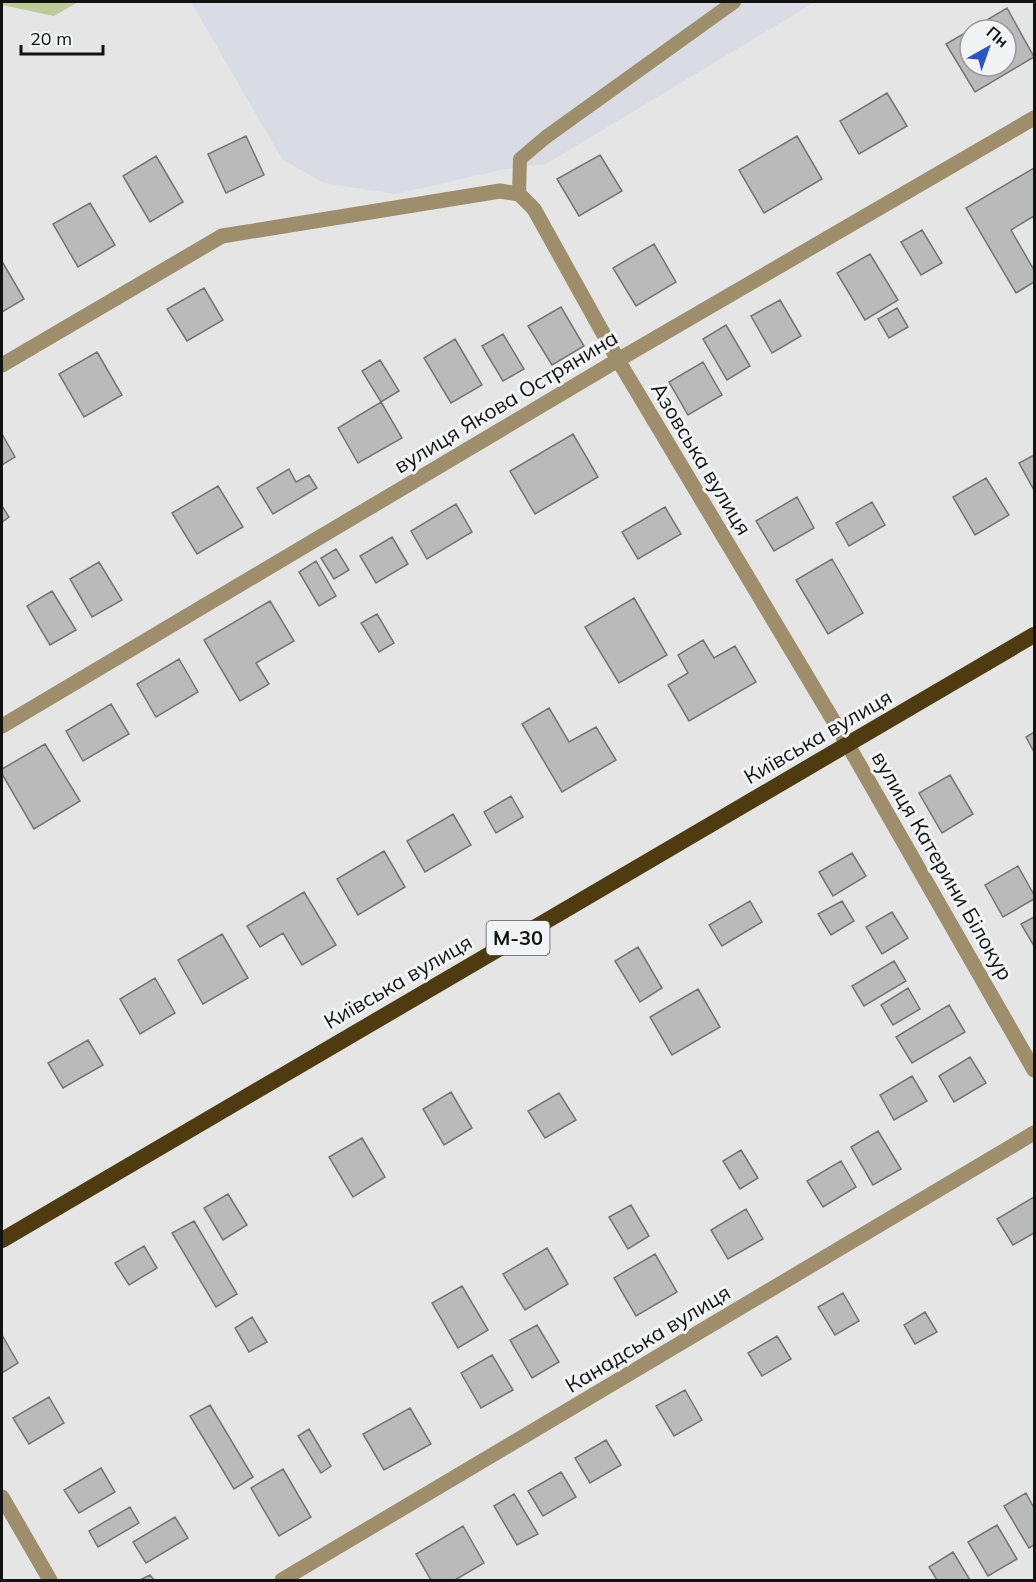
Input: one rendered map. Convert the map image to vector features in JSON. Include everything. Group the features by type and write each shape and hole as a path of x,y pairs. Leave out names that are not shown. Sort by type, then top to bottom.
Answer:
{"highway":[{"name":"Київська вулиця","path":"2,1240 1035,635"}],"street":[{"name":"вулиця Якова Острянина","path":"2,726 618,360 1035,118"},
{"path":"2,365 222,236 500,191 519,194"},
{"name":"Азовська вулиця","path":"519,194 534,209 618,360 848,745"},
{"name":"вулиця Катерини Білокур","path":"848,745 1035,1070"},
{"name":"Канадська вулиця","path":"282,1581 1035,1133"},
{"path":"2,1497 50,1581"}],"lane":[{"path":"519,194 520,159 546,137 734,2"}],"shaded area":[{"path":"191,2 815,2 546,164 506,169 395,194 324,183 282,159"}],"green space":[{"path":"2,2 78,2 54,16 2,5"}],"building":[{"path":"1007,8 1013,18 990,18"},
{"path":"1018,28 1034,57 1018,66"},
{"path":"958,37 958,64 946,44"},
{"path":"967,78 999,78 975,92"},
{"path":"887,93 907,126 859,154 840,121"},
{"path":"246,136 264,175 226,193 208,154"},
{"path":"797,136 822,179 764,213 739,170"},
{"path":"600,155 622,191 579,216 557,179"},
{"path":"156,156 183,202 150,222 123,176"},
{"path":"1034,168 1034,216 1011,230 1034,270 1034,282 1016,293 966,208"},
{"path":"90,203 115,245 78,267 53,224"},
{"path":"922,230 942,263 921,275 901,242"},
{"path":"654,244 676,282 636,306 613,268"},
{"path":"870,254 898,300 865,320 837,273"},
{"path":"2,264 24,299 2,312"},
{"path":"204,288 223,320 187,341 167,309"},
{"path":"780,300 801,336 772,353 751,316"},
{"path":"561,307 584,346 552,365 528,326"},
{"path":"897,308 908,327 889,338 878,319"},
{"path":"726,325 750,366 727,380 703,339"},
{"path":"503,334 524,369 503,381 482,346"},
{"path":"455,339 482,385 451,403 424,358"},
{"path":"97,352 122,395 84,417 59,374"},
{"path":"380,360 399,391 381,402 362,371"},
{"path":"703,362 722,395 688,415 669,382"},
{"path":"381,402 402,438 358,463 338,428"},
{"path":"2,434 15,457 2,465"},
{"path":"573,434 598,477 535,514 510,471"},
{"path":"1034,455 1034,490 1019,463"},
{"path":"289,469 296,482 309,475 317,488 273,514 257,488"},
{"path":"986,478 1009,515 975,535 953,497"},
{"path":"218,486 243,527 197,554 172,513"},
{"path":"797,497 814,528 774,551 756,521"},
{"path":"872,502 885,525 849,546 836,523"},
{"path":"456,504 472,532 427,559 411,531"},
{"path":"2,506 9,517 2,522"},
{"path":"665,507 681,534 638,559 622,532"},
{"path":"392,537 408,564 376,583 360,556"},
{"path":"336,549 349,570 334,579 321,558"},
{"path":"832,559 863,613 828,634 796,580"},
{"path":"316,561 336,596 319,606 299,572"},
{"path":"99,562 122,600 92,617 70,579"},
{"path":"52,591 76,630 50,645 27,606"},
{"path":"634,598 667,655 619,683 585,627"},
{"path":"270,601 294,641 256,663 269,684 240,701 204,640"},
{"path":"377,614 394,643 379,652 361,623"},
{"path":"703,640 714,658 735,646 756,682 689,721 668,685 688,673 678,655"},
{"path":"179,659 198,692 156,717 137,684"},
{"path":"111,704 129,734 83,761 66,731"},
{"path":"549,708 569,742 596,727 616,760 562,792 522,724"},
{"path":"1034,732 1034,752 1026,737"},
{"path":"45,744 80,801 34,829 2,774 2,769"},
{"path":"950,775 973,814 942,833 919,793"},
{"path":"511,796 523,817 496,833 484,812"},
{"path":"453,814 471,845 425,872 407,841"},
{"path":"384,851 405,887 358,915 337,879"},
{"path":"852,853 866,876 833,896 819,872"},
{"path":"1018,866 1034,899 1003,917 985,885"},
{"path":"304,892 336,945 302,965 283,933 260,947 247,926"},
{"path":"750,901 762,922 722,946 709,925"},
{"path":"842,901 854,921 831,935 818,914"},
{"path":"892,912 908,938 882,954 866,927"},
{"path":"1034,917 1034,946 1021,924"},
{"path":"222,934 248,978 203,1004 178,960"},
{"path":"638,947 662,988 640,1002 615,961"},
{"path":"894,961 906,981 864,1006 852,986"},
{"path":"155,978 175,1013 140,1034 120,999"},
{"path":"908,988 920,1009 893,1025 881,1005"},
{"path":"698,989 720,1027 672,1055 650,1017"},
{"path":"949,1005 965,1032 912,1063 896,1037"},
{"path":"88,1040 103,1065 63,1088 48,1063"},
{"path":"970,1057 986,1083 954,1102 939,1076"},
{"path":"912,1076 927,1101 894,1120 880,1095"},
{"path":"451,1092 472,1128 444,1145 423,1109"},
{"path":"559,1093 576,1120 545,1138 528,1111"},
{"path":"878,1131 901,1169 873,1185 851,1147"},
{"path":"362,1138 385,1177 353,1197 329,1157"},
{"path":"741,1150 758,1178 740,1189 723,1161"},
{"path":"841,1161 856,1187 823,1207 807,1181"},
{"path":"228,1194 247,1225 223,1240 204,1208"},
{"path":"1034,1197 1034,1233 1013,1245 997,1219"},
{"path":"631,1205 649,1236 628,1249 609,1217"},
{"path":"746,1209 763,1239 728,1259 711,1230"},
{"path":"194,1221 237,1294 216,1307 172,1233"},
{"path":"144,1246 157,1268 129,1285 115,1263"},
{"path":"547,1248 568,1284 525,1310 503,1274"},
{"path":"655,1254 677,1292 636,1316 614,1278"},
{"path":"462,1286 488,1330 458,1348 432,1303"},
{"path":"843,1293 859,1321 835,1335 818,1307"},
{"path":"925,1312 937,1332 915,1344 904,1325"},
{"path":"252,1317 267,1342 249,1352 235,1328"},
{"path":"537,1325 559,1362 532,1378 510,1340"},
{"path":"2,1335 18,1363 2,1373"},
{"path":"777,1336 791,1359 762,1376 748,1353"},
{"path":"492,1355 513,1390 481,1408 461,1373"},
{"path":"685,1390 702,1420 674,1436 656,1406"},
{"path":"49,1397 64,1423 29,1444 13,1418"},
{"path":"210,1405 253,1477 234,1489 190,1416"},
{"path":"410,1408 431,1444 384,1470 363,1434"},
{"path":"309,1429 331,1466 321,1473 298,1436"},
{"path":"606,1440 621,1465 590,1483 575,1458"},
{"path":"101,1468 115,1492 79,1513 64,1490"},
{"path":"283,1469 311,1517 279,1536 251,1488"},
{"path":"561,1472 576,1497 543,1516 528,1491"},
{"path":"1026,1493 1034,1508 1034,1545 1029,1548 1004,1506"},
{"path":"514,1494 538,1534 517,1545 494,1506"},
{"path":"130,1507 139,1523 98,1547 89,1531"},
{"path":"175,1517 188,1538 146,1563 133,1542"},
{"path":"997,1525 1017,1559 988,1576 968,1542"},
{"path":"463,1526 484,1563 455,1580 431,1580 416,1554"},
{"path":"953,1552 970,1580 937,1580 929,1567"},
{"path":"150,1575 154,1580 140,1580"}]}
